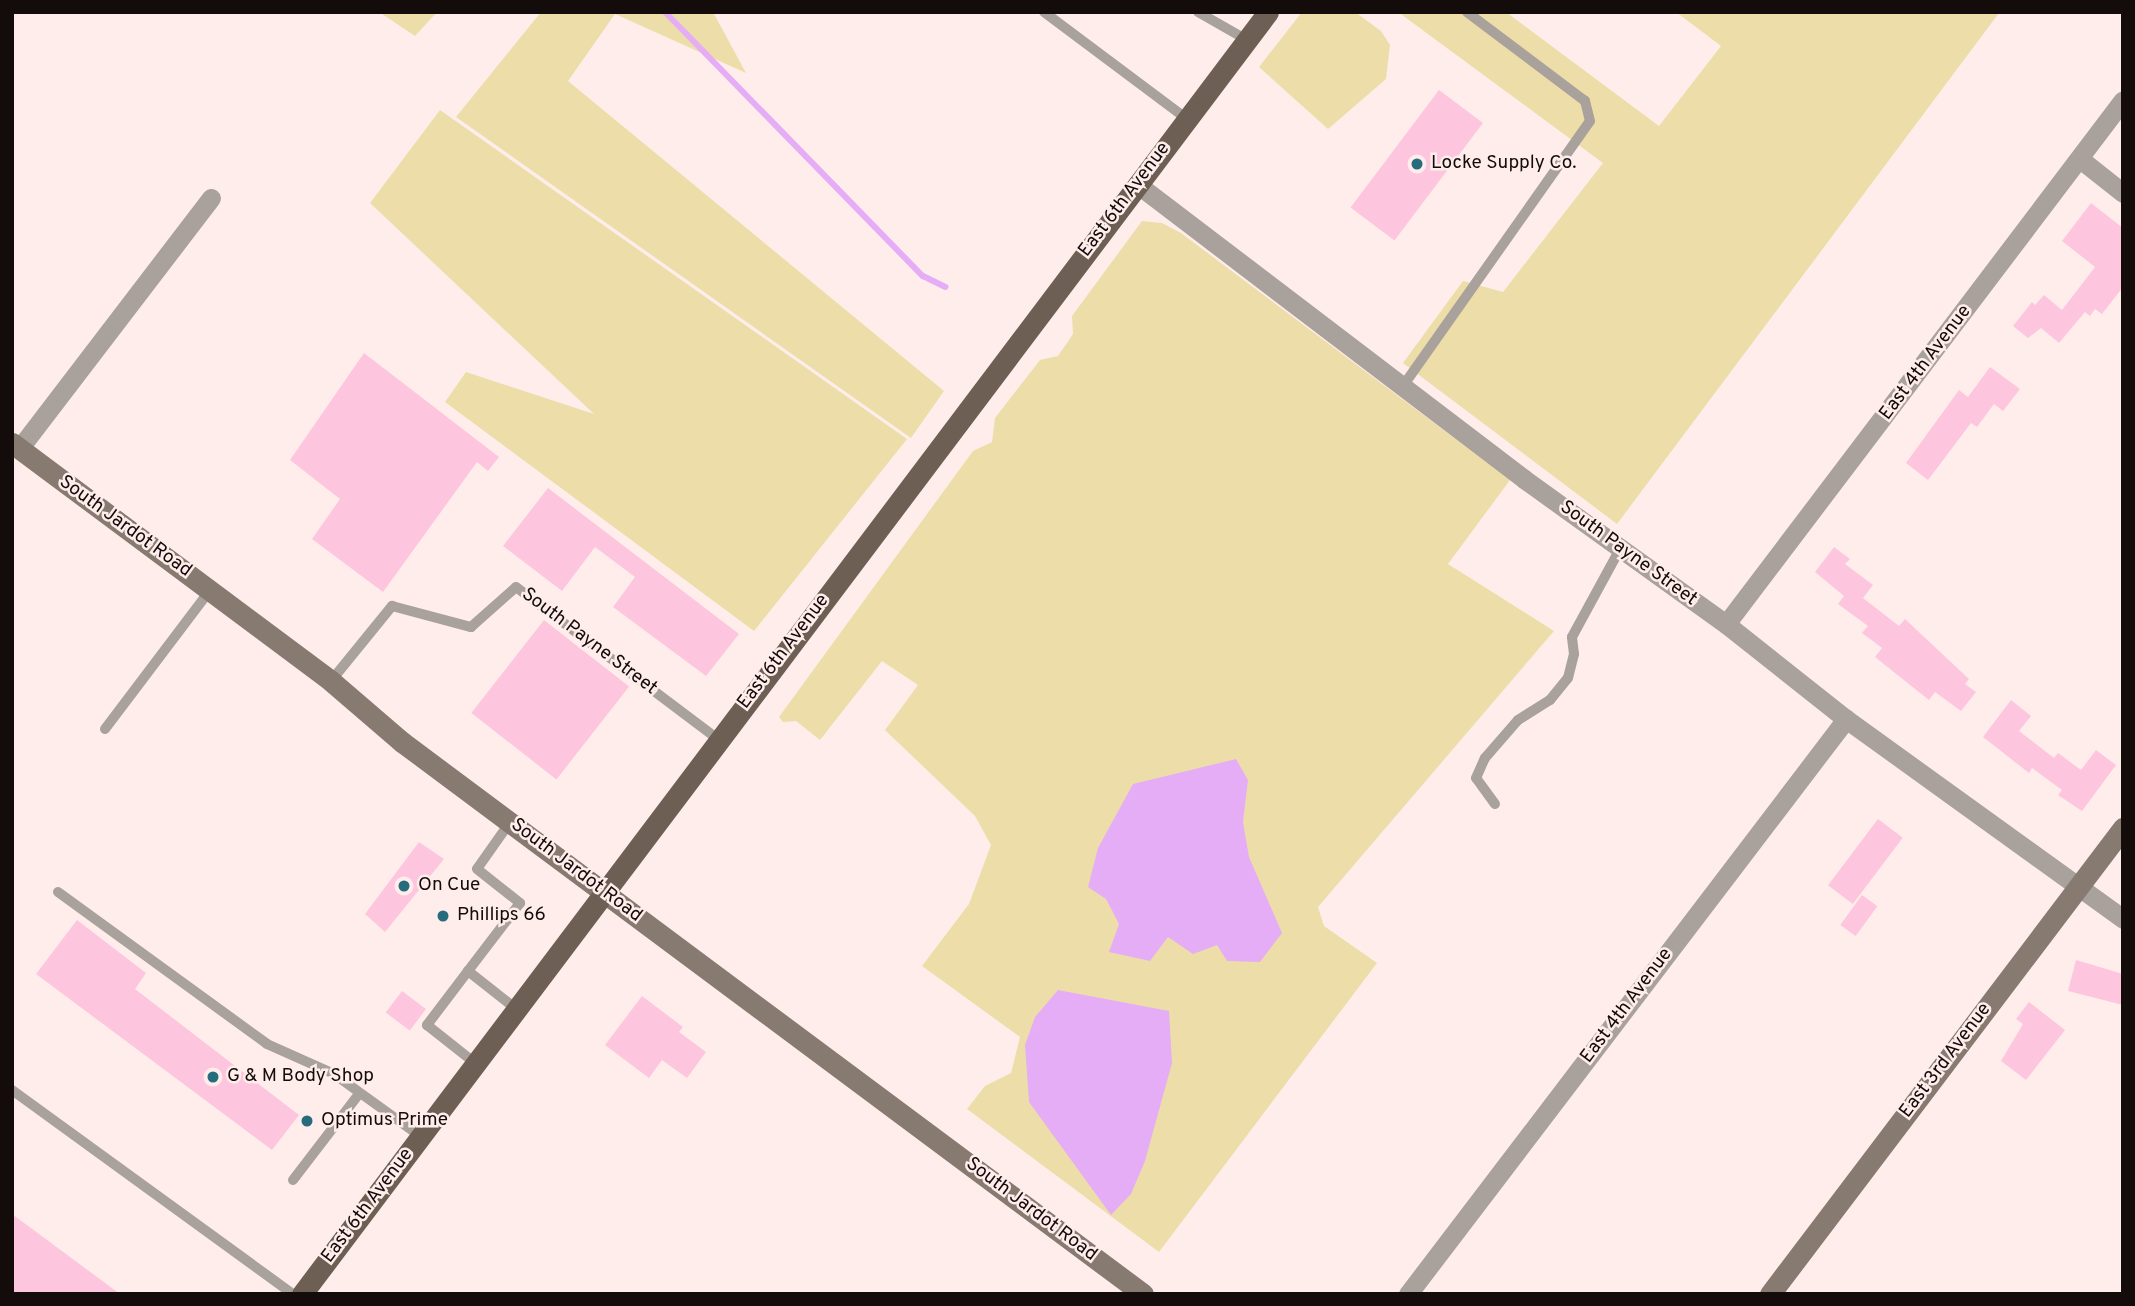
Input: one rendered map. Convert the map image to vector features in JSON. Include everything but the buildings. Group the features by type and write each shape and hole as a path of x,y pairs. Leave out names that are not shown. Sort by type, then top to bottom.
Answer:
{"main road":[{"name":"East 6th Avenue","path":"302,1294 601,891 1268,12"}],"street":[{"name":"East 4th Avenue","path":"1726,624 2123,100"},
{"path":"2080,159 2123,193"},
{"name":"South Payne Street","path":"1137,184 1620,549 1726,624 1846,719 2123,919"},
{"path":"16,446 211,198"},
{"name":"South Jardot Road","path":"16,446 331,681 402,742 1143,1294"},
{"name":"East 4th Avenue","path":"1408,1294 1846,719"},
{"name":"East 3rd Avenue","path":"1770,1294 2123,828"}],"lane":[{"path":"1198,12 1247,40"},
{"path":"1403,386 1590,121 1586,101 1467,12"},
{"path":"1046,13 1187,119"},
{"path":"1495,803 1476,778 1485,758 1518,720 1550,700 1568,678 1574,654 1572,638 1620,549"},
{"name":"South Payne Street","path":"331,681 392,606 471,627 516,587 718,739"},
{"path":"105,729 210,590"},
{"path":"475,1063 426,1025 520,903 477,869 510,822"},
{"path":"58,892 267,1044 334,1074 420,1136"},
{"path":"468,971 515,1008"},
{"path":"12,1090 293,1294"},
{"path":"293,1180 359,1094"}],"shaded area":[{"path":"379,12 437,12 415,36"},
{"path":"541,12 713,12 746,73 615,14 568,81 944,391 911,438 456,117"},
{"path":"1302,12 1355,12 1381,31 1390,45 1386,79 1328,129 1259,67"},
{"path":"1398,12 1506,12 1659,126 1721,46 1676,12 1999,13 1617,524 1403,363 1463,281 1503,292 1603,163"},
{"path":"440,110 907,439 754,631 445,402 466,372 594,414 370,203"},
{"path":"1142,221 1162,223 1181,233 1510,480 1448,564 1554,631 1318,907 1324,926 1377,963 1159,1252 967,1109 985,1086 1011,1073 1020,1037 922,966 969,904 991,845 975,816 885,730 918,685 882,661 820,740 796,721 783,722 779,717 973,451 992,442 995,418 1040,360 1058,356 1073,334 1072,316"},
{"path":"1236,759 1248,780 1243,822 1249,857 1282,933 1260,962 1227,961 1217,945 1193,954 1168,937 1150,961 1109,952 1119,924 1106,899 1088,887 1098,848 1133,784"},
{"path":"1058,990 1169,1011 1172,1063 1145,1161 1131,1194 1111,1215 1029,1102 1025,1045 1035,1017"}],"waterway":[{"path":"665,12 923,276 946,287"}],"place":[{"name":"Locke Supply Co.","path":"1417,164"},
{"name":"On Cue","path":"404,886"},
{"name":"Phillips 66","path":"443,916"},
{"name":"G & M Body Shop","path":"213,1077"},
{"name":"Optimus Prime","path":"307,1121"}]}
